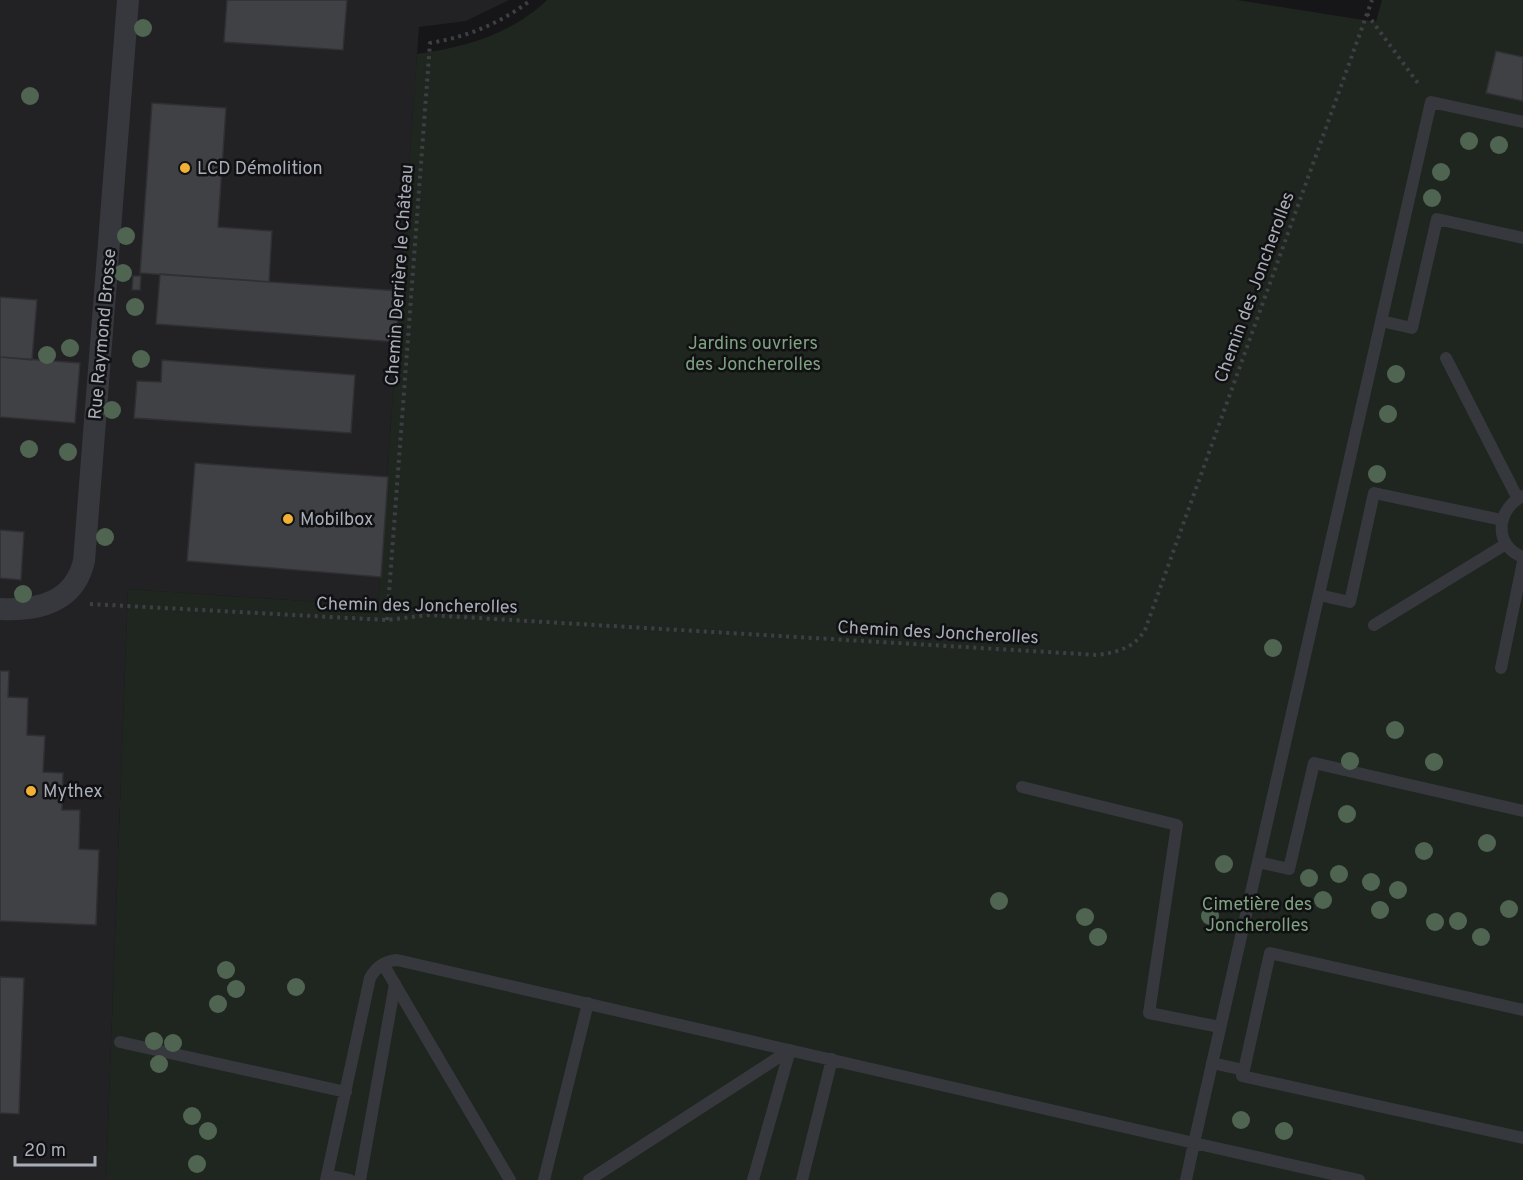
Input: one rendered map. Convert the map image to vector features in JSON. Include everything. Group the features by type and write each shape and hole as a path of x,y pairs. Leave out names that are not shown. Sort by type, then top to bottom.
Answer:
{"street":[{"name":"Rue Raymond Brosse","path":"0,609 26,610 53,602 76,579 85,552 128,0"}],"lane":[{"path":"1186,1180 1431,102 1523,122"},
{"path":"1380,321 1412,328 1437,219 1523,238"},
{"path":"1446,358 1520,497 1507,507 1502,520 1502,534 1506,544 1523,557"},
{"path":"1318,595 1350,602 1374,493 1502,520"},
{"path":"1374,625 1506,544"},
{"path":"1501,668 1523,562"},
{"path":"1258,862 1289,869 1314,764 1523,811"},
{"path":"1022,787 1177,825 1149,1013 1220,1027"},
{"path":"1523,1010 1270,953 1242,1076 1523,1138"},
{"path":"350,1180 327,1177 370,978 376,968 383,964 402,961 1359,1180"},
{"path":"383,964 510,1180"},
{"path":"360,1180 395,984"},
{"path":"544,1180 588,1003"},
{"path":"120,1042 346,1092"},
{"path":"589,1180 790,1050"},
{"path":"753,1180 790,1050"},
{"path":"802,1180 832,1059"},
{"path":"1212,1063 1244,1070"}],"path":[{"name":"Chemin Derrière le Château","path":"387,620 430,43 474,32 510,14 531,0"},
{"name":"Chemin des Joncherolles","path":"53,602 387,620 428,615 1098,655 1128,647 1138,640 1145,630 1372,0"},
{"path":"1367,14 1431,102"}],"shaded area":[{"path":"0,0 509,0 466,21 419,27 378,606 128,589 106,1180 0,1180"}],"green space":[{"path":"547,0 1237,0 1376,22 1382,0 1523,0 1523,1180 106,1180 128,589 378,606 417,54 453,48 503,31"}],"building":[{"path":"227,0 347,0 343,50 224,42"},
{"path":"1496,51 1523,57 1523,101 1486,93"},
{"name":"LCD Démolition","path":"152,103 226,108 218,227 272,231 269,282 140,273"},
{"path":"160,274 400,291 396,342 156,324"},
{"path":"133,276 141,276 140,290 132,290"},
{"path":"0,297 37,300 32,360 0,357"},
{"path":"0,357 80,363 75,423 0,417"},
{"path":"162,360 355,375 351,433 134,418 137,381 161,382"},
{"name":"Mobilbox","path":"195,463 388,477 381,577 187,561"},
{"path":"0,530 24,532 21,580 0,578"},
{"name":"Mythex","path":"0,671 9,671 8,697 28,698 27,735 45,736 43,772 63,773 62,810 80,810 79,849 99,850 96,925 0,921"},
{"path":"0,977 24,978 19,1114 0,1113"}],"place":[{"name":"LCD Démolition","path":"185,168"},
{"name":"Mobilbox","path":"288,519"},
{"name":"Mythex","path":"31,791"}],"park label":[{"name":"Jardins ouvriers des Joncherolles","path":"753,353"},
{"name":"Cimetière des Joncherolles","path":"1257,914"}]}
